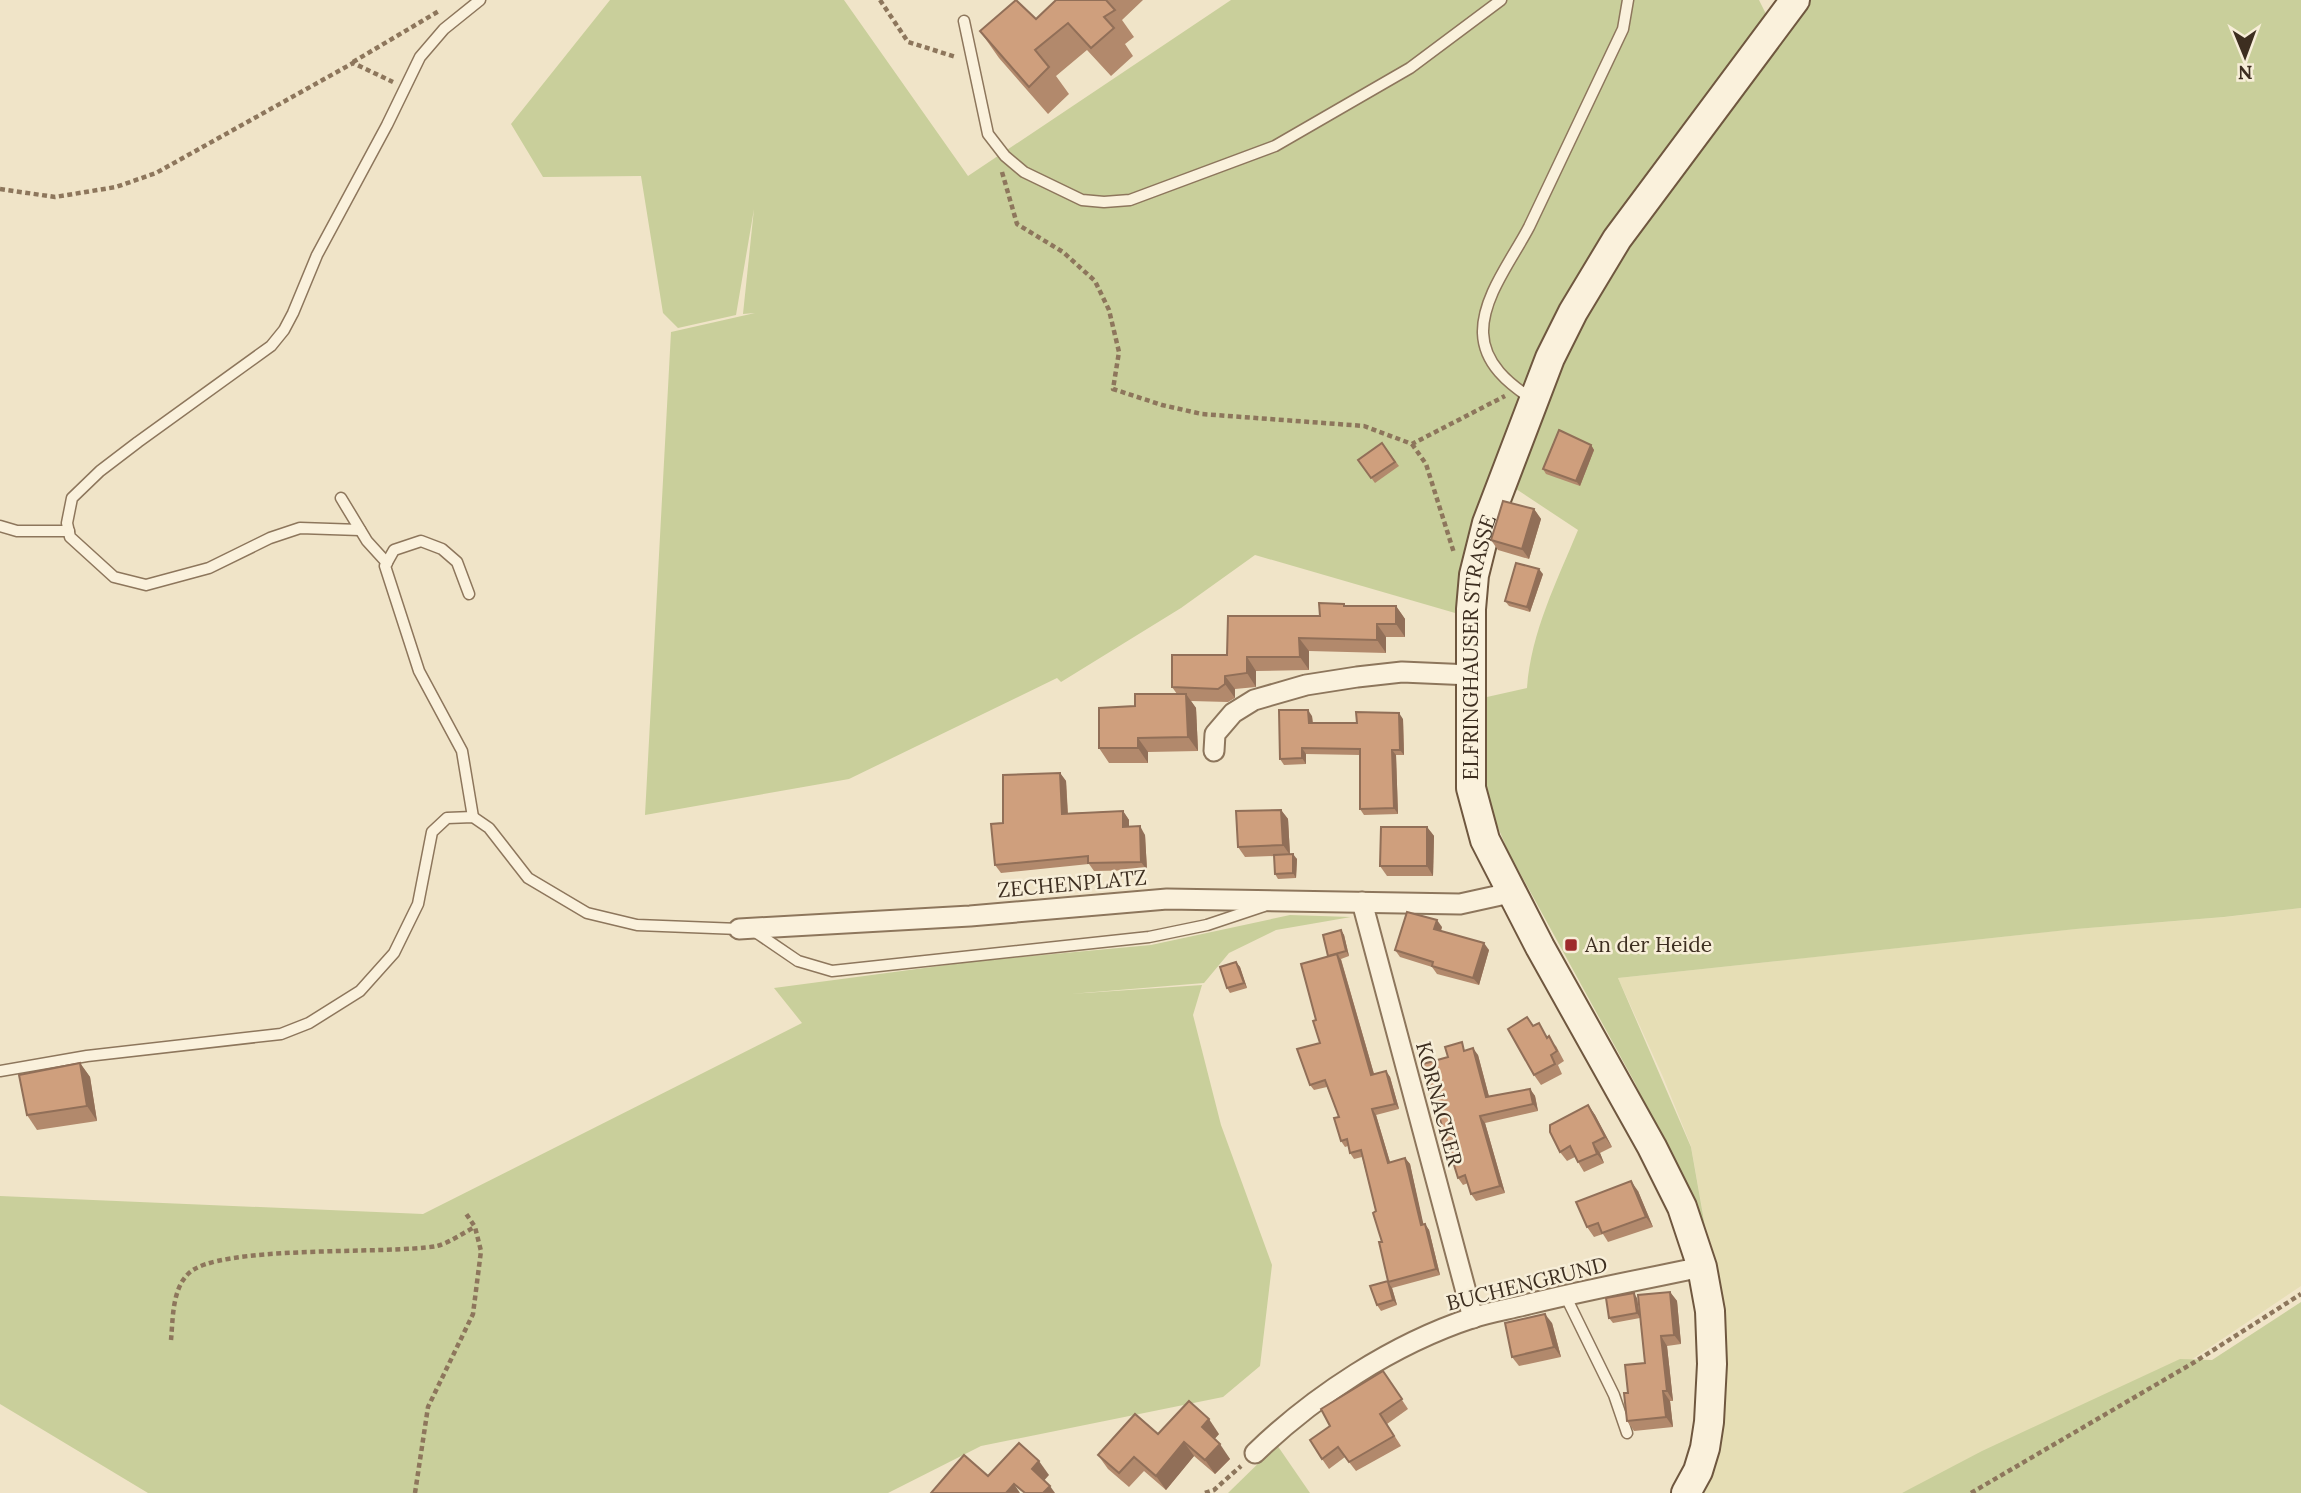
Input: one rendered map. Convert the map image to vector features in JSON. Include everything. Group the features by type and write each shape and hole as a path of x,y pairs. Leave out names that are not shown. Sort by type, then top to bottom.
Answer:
{"main road":[{"name":"ELFRINGHAUSER STRASSE","path":"1686,1493 1698,1471 1709,1422 1712,1364 1710,1311 1702,1266 1682,1207 1652,1147 1510,892 1485,840 1471,788 1474,575 1526,395 1617,239 1795,0"}],"street":[{"path":"1214,751 1215,734 1233,713 1254,700 1306,685 1357,677 1402,672 1471,675"},
{"name":"ZECHENPLATZ","path":"744,928 970,916 1167,899 1460,904 1510,892"},
{"name":"KORNACKER","path":"1362,902 1473,1318"},
{"name":"BUCHENGRUND","path":"1255,1454 1286,1424 1396,1350 1434,1332 1473,1318 1565,1295 1702,1266"}],"lane":[{"path":"359,530 300,528 270,538 209,568 146,585 114,577 70,537 67,523 72,498 100,471 271,346 284,330 317,255 387,125 420,57 444,29 480,0"},
{"path":"964,21 988,134 1005,156 1024,172 1082,200 1104,202 1130,200 1275,146 1410,68 1501,0"},
{"path":"1526,395 1503,379 1485,345 1483,334 1486,307 1528,229 1623,29 1628,0"},
{"path":"341,498 359,530 387,563"},
{"path":"0,526 17,531 69,531"},
{"path":"0,1072 86,1056 281,1034 309,1023 360,991 394,953 418,904 432,832 447,818 473,817 462,751 419,671 385,566 394,550 421,541 442,549 457,562 469,594"},
{"name":"ZECHENPLATZ","path":"473,817 489,828 528,878 587,914 637,925 744,928"},
{"path":"744,928 798,961 832,971 1149,937 1208,925 1281,900"},
{"path":"1565,1295 1614,1395 1627,1433"}],"path":[{"path":"880,0 908,42 973,62"},
{"path":"0,189 55,197 116,187 156,173 439,11"},
{"path":"352,63 403,88"},
{"path":"1005,156 1001,166 1005,189 1017,224 1063,252 1095,281 1109,310 1119,352 1113,389 1202,414 1364,426 1412,444 1426,464 1458,564 1467,573 1474,575"},
{"path":"1412,444 1526,395"},
{"path":"415,1493 428,1407 473,1314 481,1251 475,1227 465,1212"},
{"path":"171,1340 175,1296 188,1274 207,1262 247,1256 439,1245 475,1227"},
{"path":"1971,1493 2193,1363 2301,1294"},
{"path":"1205,1493 1214,1490 1255,1454"}],"shaded area":[{"path":"2301,908 2301,1286 2191,1360 1902,1493 1700,1493 1722,1322 1691,1146 1618,978 2075,929"}],"green space":[{"path":"610,0 844,0 968,176 1231,0 1759,0 1769,20 1608,237 1462,615 1255,555 1181,608 1061,682 1057,678 849,779 645,815 671,332 755,313 743,314 754,209 736,315 678,328 663,313 641,176 543,177 511,124"},
{"path":"1810,0 2301,0 2301,908 1618,978 1691,1147 1706,1232 1635,1083 1508,851 1491,811 1482,775 1478,699 1527,688 1539,627 1578,530 1513,487 1574,336 1609,274 1664,194"},
{"path":"1290,915 1351,917 1276,930 1229,953 1204,983 1070,994 1202,985 1193,1015 1221,1125 1272,1265 1260,1366 1223,1397 981,1446 888,1493 148,1493 0,1404 0,1196 423,1214 802,1023 774,988 977,961 1151,945"},
{"path":"2301,1302 2301,1493 1902,1493 1982,1451 2180,1359 2212,1360"},
{"path":"1277,1445 1310,1493 1228,1493"}],"building":[{"path":"1016,0 1036,19 1056,0 1106,0 1115,10 1104,17 1114,28 1091,48 1068,23 1035,50 1049,67 1029,87 980,31"},
{"path":"1559,430 1591,445 1576,481 1543,469"},
{"path":"1382,443 1395,462 1371,478 1358,460"},
{"path":"1503,501 1534,509 1522,549 1491,540"},
{"path":"1516,563 1539,569 1527,607 1505,601"},
{"path":"1319,603 1396,606 1396,624 1377,624 1377,640 1299,638 1300,657 1247,657 1247,673 1225,676 1225,684 1218,689 1172,687 1172,655 1227,655 1228,616 1320,616"},
{"path":"1135,694 1186,694 1188,737 1138,738 1138,748 1099,748 1099,708 1135,706"},
{"path":"1279,710 1308,710 1309,723 1357,723 1356,712 1399,713 1400,750 1392,750 1394,808 1360,809 1360,749 1302,748 1302,758 1280,759"},
{"path":"1060,773 1062,814 1123,811 1123,827 1140,826 1141,862 1088,863 1088,856 995,865 991,824 1003,823 1003,775"},
{"path":"1281,810 1283,845 1238,847 1236,811"},
{"path":"1381,827 1427,827 1427,866 1380,866"},
{"path":"1293,854 1293,873 1275,874 1274,855"},
{"path":"1407,912 1437,920 1434,929 1484,943 1473,978 1432,966 1433,962 1395,950"},
{"path":"1341,930 1346,951 1328,956 1323,935"},
{"path":"1337,954 1371,1075 1386,1071 1395,1104 1372,1109 1388,1163 1405,1158 1421,1225 1425,1224 1436,1269 1388,1282 1393,1300 1377,1305 1370,1286 1388,1281 1379,1242 1382,1242 1373,1213 1376,1211 1361,1150 1350,1153 1347,1139 1341,1141 1334,1118 1339,1117 1325,1080 1310,1085 1297,1049 1320,1043 1301,964"},
{"path":"1236,962 1244,983 1227,988 1220,967"},
{"path":"1527,1017 1533,1026 1539,1023 1557,1051 1551,1055 1555,1064 1534,1075 1508,1029"},
{"path":"1462,1042 1464,1051 1473,1048 1486,1097 1530,1089 1533,1104 1480,1116 1500,1186 1471,1194 1465,1175 1458,1178 1423,1064 1448,1057 1445,1047"},
{"path":"80,1063 87,1106 27,1115 19,1075"},
{"path":"1588,1105 1605,1137 1593,1143 1597,1154 1578,1162 1570,1146 1560,1152 1550,1132 1550,1125"},
{"path":"1631,1181 1646,1217 1602,1233 1598,1223 1587,1227 1576,1202"},
{"path":"1670,1292 1674,1335 1661,1336 1667,1391 1663,1391 1666,1417 1627,1421 1625,1365 1645,1363 1638,1295"},
{"path":"1634,1293 1637,1313 1609,1318 1606,1298"},
{"path":"1545,1314 1554,1347 1512,1357 1505,1323"},
{"path":"1383,1371 1402,1399 1380,1414 1394,1436 1349,1462 1338,1447 1322,1459 1310,1440 1330,1426 1321,1409"},
{"path":"1189,1401 1209,1419 1202,1427 1220,1444 1205,1460 1184,1442 1156,1476 1134,1457 1119,1473 1098,1455 1135,1414 1158,1434"},
{"path":"1019,1443 1039,1461 1032,1469 1050,1486 1043,1493 1025,1493 1014,1484 1006,1493 931,1493 964,1455 988,1476"}],"place":[{"name":"An der Heide","path":"1571,945"}]}
